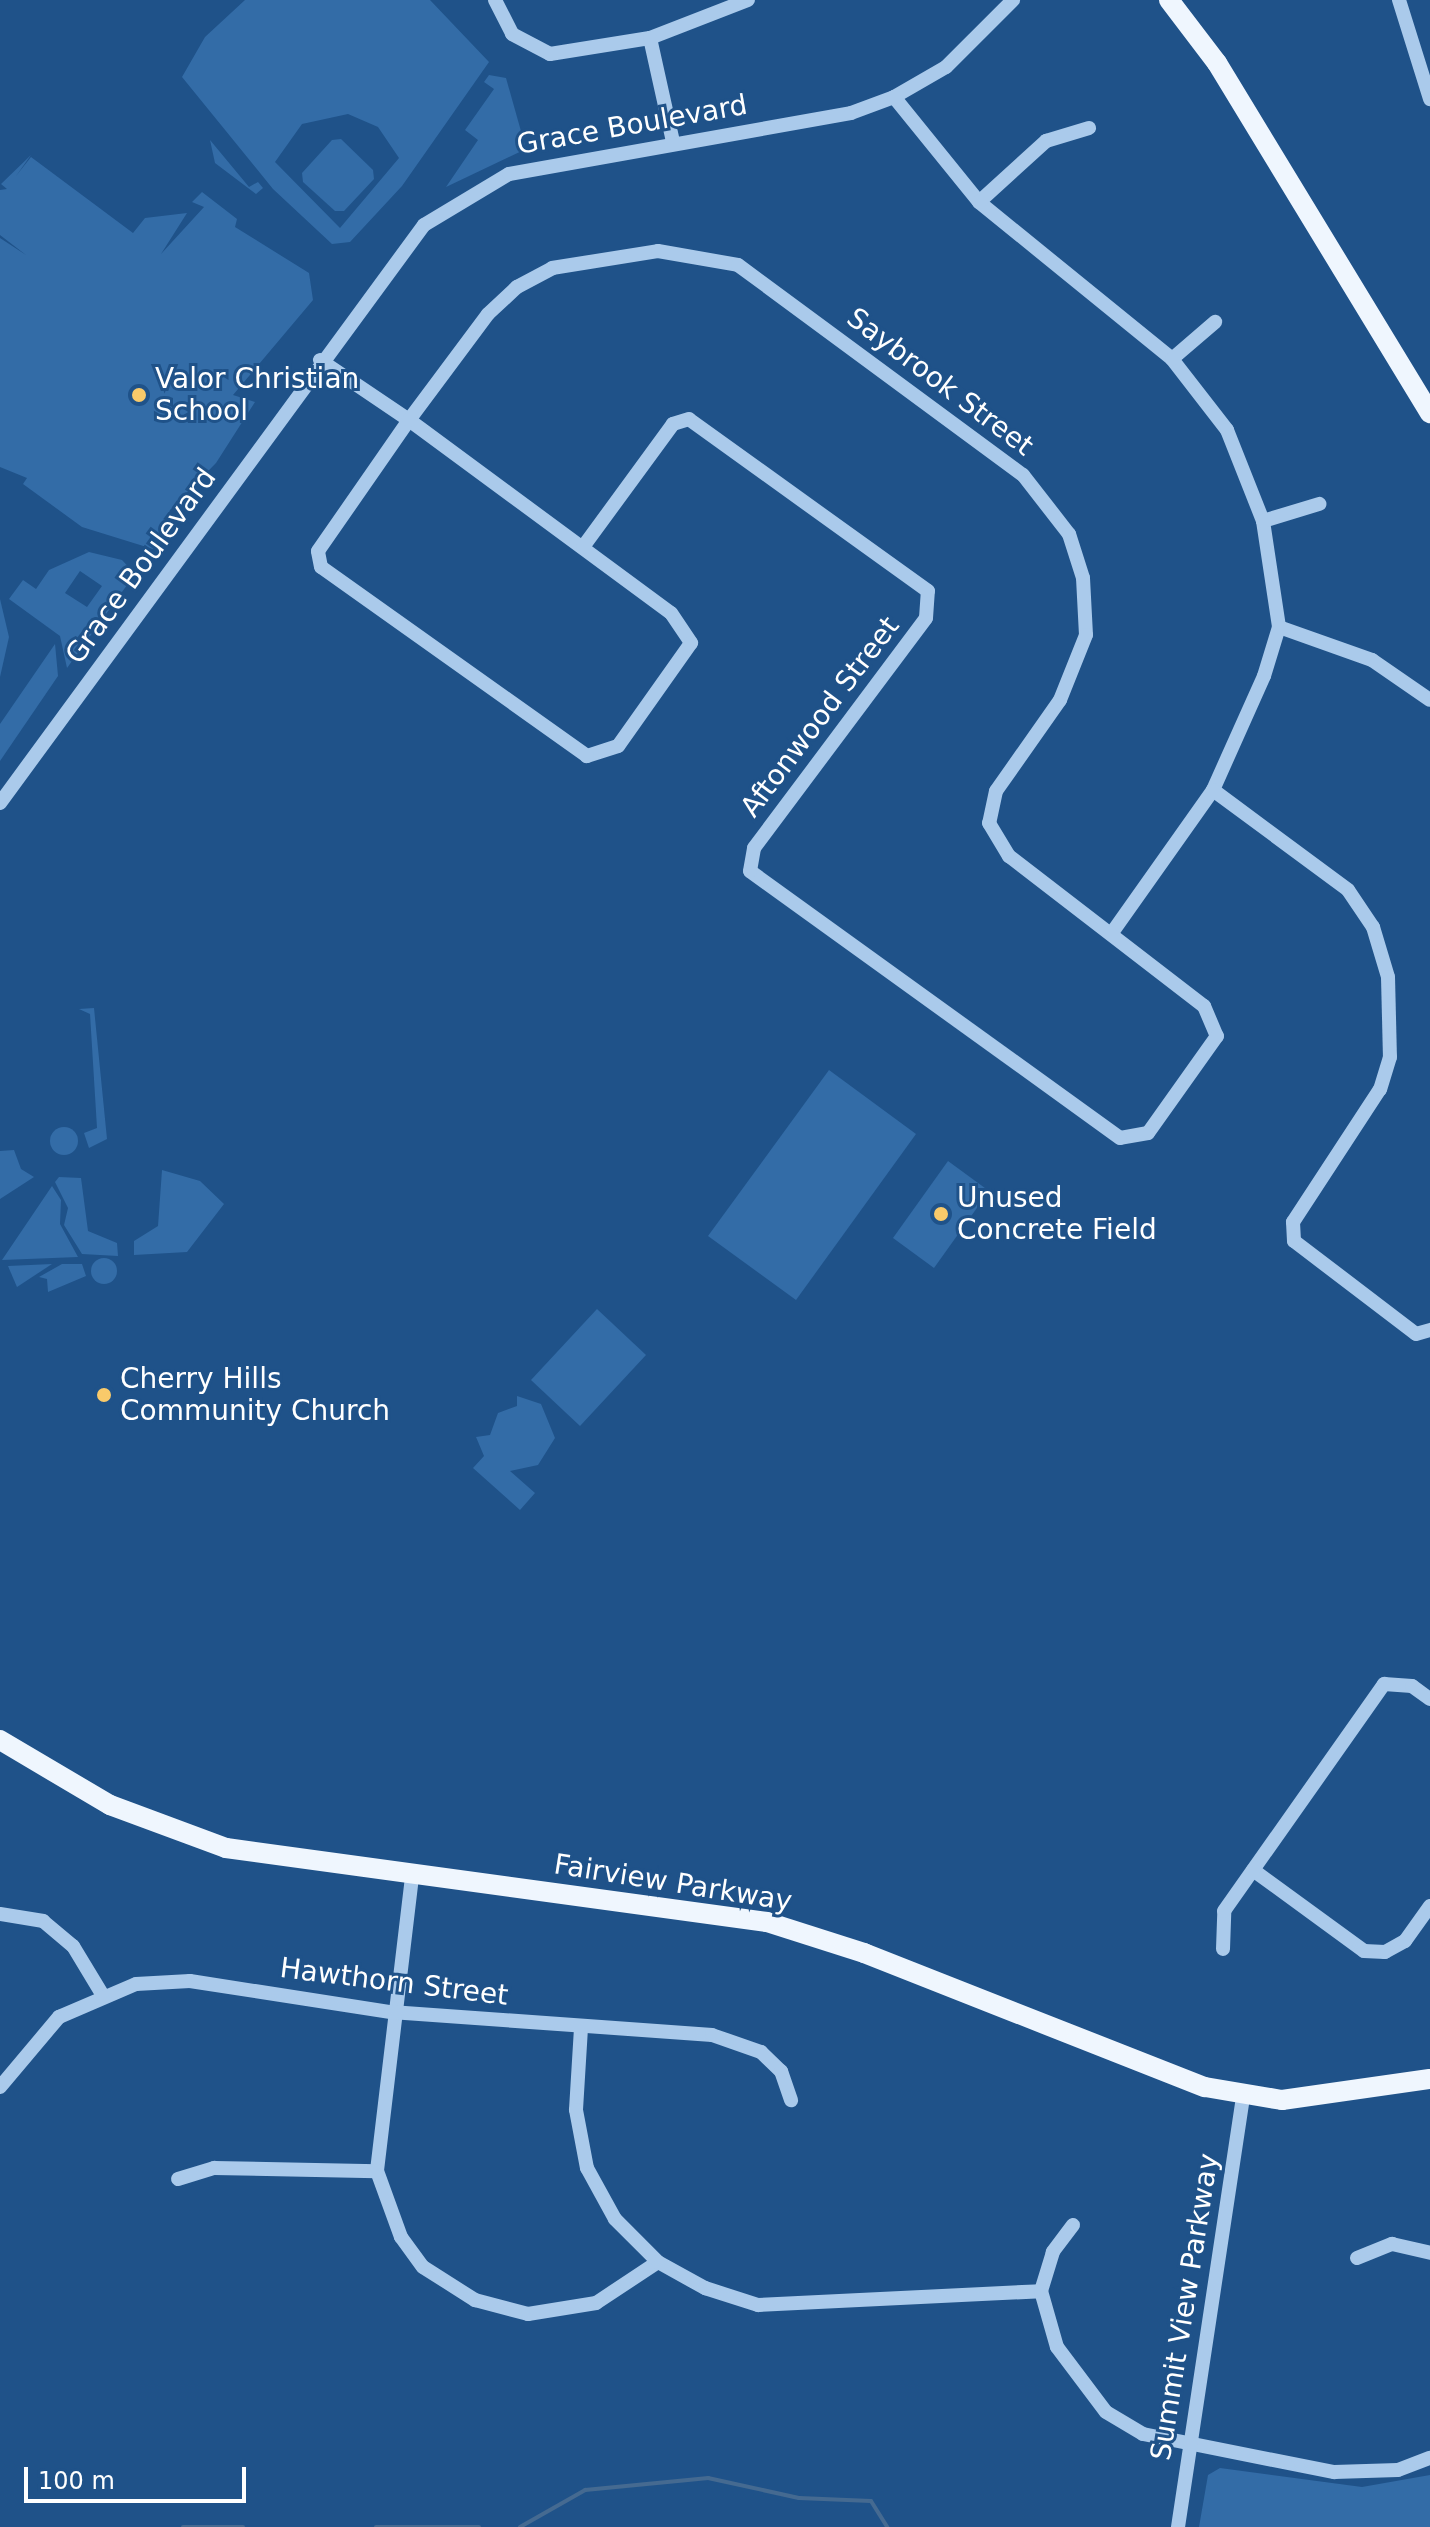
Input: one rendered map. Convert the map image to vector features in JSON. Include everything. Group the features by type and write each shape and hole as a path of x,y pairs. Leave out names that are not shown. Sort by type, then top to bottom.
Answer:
{"main road":[{"path":"1169,0 1217,63 1430,413"},
{"name":"Fairview Parkway","path":"0,1740 159,1827 289,1861 767,1922 864,1953 1162,2073 1243,2095 1327,2098 1430,2079"}],"street":[{"path":"495,0 512,34 535,51 564,54 650,38 748,0"},
{"name":"Grace Boulevard","path":"0,803 402,250 457,199 509,174 673,142 851,113 894,97 946,67 1013,0"},
{"path":"1399,0 1430,99"},
{"path":"650,38 673,142"},
{"path":"894,97 979,202 1172,359 1227,430 1263,521 1279,627 1245,727 1213,790 1113,931"},
{"path":"979,202 1046,141 1089,128"},
{"name":"Saybrook Street","path":"583,547 671,613 691,643 618,746 587,756 321,567 318,551 409,420 488,314 552,268 658,251 738,265 1023,475 1069,534 1083,578 1086,635 1060,700 996,791 989,823 1009,856 1113,931"},
{"path":"1172,359 1215,322"},
{"path":"320,360 409,420 583,547"},
{"name":"Aftonwood Street","path":"583,547 673,424 689,419 928,591 926,618 754,848 750,871 1120,1138 1148,1133 1217,1036 1204,1006 1113,931"},
{"path":"1263,521 1319,504"},
{"path":"1279,627 1372,660 1430,700"},
{"path":"1213,790 1348,890 1373,927 1388,977 1390,1057 1380,1089 1293,1222 1294,1241 1416,1334 1430,1330"},
{"path":"1223,1949 1224,1911 1384,1684 1412,1686 1430,1699"},
{"path":"1253,1870 1364,1951 1385,1952 1405,1941 1430,1906"},
{"path":"412,1877 391,2012 377,2171 401,2237 423,2267 475,2300 528,2314 596,2303 658,2262"},
{"path":"0,1914 43,1921 73,1946 102,1994"},
{"name":"Hawthorn Street","path":"0,2087 59,2017 102,1994 190,1981 391,2012 724,2039 761,2052 781,2071 791,2100"},
{"path":"581,2028 576,2110 587,2168 615,2219 658,2262 705,2288 758,2305 1041,2291"},
{"name":"Summit View Parkway","path":"1178,2527 1243,2095"},
{"path":"178,2179 214,2168 377,2171"},
{"path":"1073,2225 1053,2252 1041,2291 1074,2380 1106,2412 1143,2434 1190,2446 1334,2472 1398,2470 1430,2458"},
{"path":"1357,2258 1392,2244 1430,2253"}],"shaded area":[{"path":"245,0 430,0 489,62 402,186 350,242 332,244 273,189 182,77 205,37","holes":["348,114 378,127 399,158 340,228 275,162 302,124"]},
{"path":"489,75 506,78 526,149 446,187 478,140 465,130 494,89 484,82"},
{"path":"341,139 373,170 374,179 344,211 335,211 303,182 302,173 332,140"},
{"path":"210,140 249,187 258,182 263,188 256,194 215,163"},
{"path":"31,155 16,176 31,157 133,233 145,218 187,213 161,254 204,207 192,202 202,192 237,219 235,227 309,273 313,300 233,395 255,402 216,463 170,510 153,549 82,527 23,484 27,478 0,467 0,238 26,255 0,235 0,190 7,189 1,184"},
{"path":"89,552 122,560 135,574 67,668 60,636 9,599 23,580 36,589 49,570","holes":["80,571 102,586 87,607 65,593"]},
{"path":"0,599 9,637 0,677"},
{"path":"55,644 58,676 0,761 0,724"},
{"path":"94,1008 107,1139 89,1148 84,1133 97,1128 90,1014 79,1009"},
{"path":"829,1070 916,1134 796,1300 708,1236"},
{"path":"64,1127 74,1131 78,1141 74,1151 64,1155 54,1151 50,1141 54,1131"},
{"path":"14,1150 21,1169 34,1177 0,1199 0,1151"},
{"name":"Unused Concrete Field","path":"948,1161 989,1191 934,1268 893,1238"},
{"path":"162,1170 200,1181 224,1204 187,1252 134,1255 134,1241 158,1226"},
{"path":"59,1177 81,1178 88,1231 117,1243 118,1256 82,1254 64,1225 68,1208 55,1182"},
{"path":"52,1186 61,1200 60,1224 78,1257 2,1260"},
{"path":"104,1258 113,1262 117,1271 113,1280 104,1284 95,1280 91,1271 95,1262"},
{"path":"52,1264 17,1287 8,1266"},
{"path":"62,1264 82,1264 86,1276 48,1292 47,1279 39,1277"},
{"path":"597,1309 646,1355 580,1426 531,1380"},
{"path":"517,1396 541,1404 555,1438 538,1465 510,1471 535,1493 520,1510 473,1468 484,1456 476,1437 490,1435 498,1413 517,1406"},
{"path":"1220,2468 1362,2487 1430,2475 1430,2527 1199,2527 1208,2475"}],"waterway":[{"path":"520,2527 585,2490 708,2478 799,2498 871,2501 887,2527"},
{"path":"183,2527 243,2527"},
{"path":"376,2527 479,2527"}],"place":[{"name":"Valor Christian School","path":"139,395"},
{"name":"Unused Concrete Field","path":"941,1214"},
{"name":"Cherry Hills Community Church","path":"104,1395"}]}
